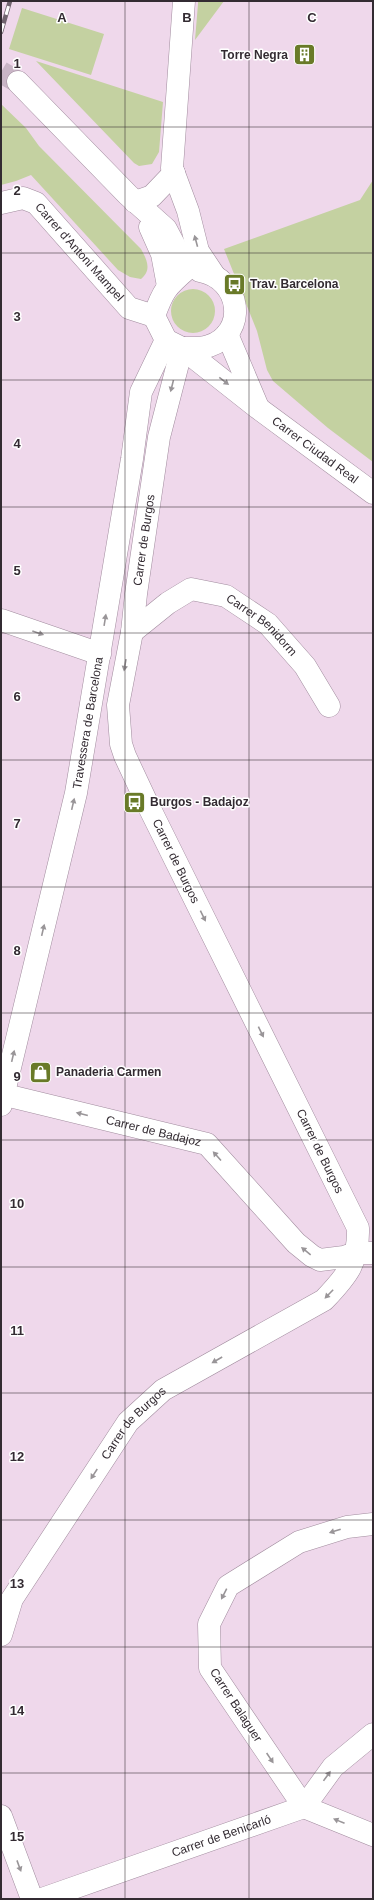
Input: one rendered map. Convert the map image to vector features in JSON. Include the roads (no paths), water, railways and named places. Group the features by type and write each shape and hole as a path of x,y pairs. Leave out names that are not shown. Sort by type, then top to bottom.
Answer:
{"street":[{"path":"174,344 201,348 211,345 227,334 235,317 234,302 230,290 214,275 198,251 188,211 172,168 184,1"},
{"path":"18,82 139,206 166,229 187,269 214,275"},
{"path":"139,206 152,196 174,173"},
{"path":"174,173 174,203 187,269"},
{"name":"Carrer d'Antoni Mampel","path":"1,203 23,198 36,203 128,308 154,316"},
{"path":"139,206 162,254 168,286"},
{"path":"154,316 161,297 168,286 187,269"},
{"name":"Carrer Ciudad Real","path":"154,316 174,344 373,493"},
{"path":"227,334 258,408"},
{"name":"Carrer de Burgos","path":"1,1635 12,1599 128,1422 163,1390 324,1300 338,1286 361,1257 358,1242 358,1228 125,756 121,744 118,705 132,632 137,586 174,344"},
{"name":"Travessera de Barcelona","path":"2,1098 76,793 132,459 141,392 174,344"},
{"name":"Carrer Benidorm","path":"132,632 168,603 191,589 226,596 268,624 305,666 329,706"},
{"path":"1,620 100,654"},
{"name":"Carrer de Badajoz","path":"2,1098 207,1144 296,1243 312,1256 320,1260 361,1257"},
{"name":"Carrer Balaguer","path":"304,1807 210,1668 209,1624 228,1586 299,1542 347,1527 373,1524"},
{"path":"373,1734 333,1767 304,1807 373,1835"},
{"name":"Carrer de Benicarló","path":"42,1899 304,1807"},
{"path":"1,1816 32,1899"}],"tunnel":[{"path":"1,72 18,82"}],"railway":[{"path":"1,32 10,1"}],"place":[{"name":"Torre Negra","path":"304,55"},
{"name":"Trav. Barcelona","path":"235,284"},
{"name":"Burgos - Badajoz","path":"135,802"},
{"name":"Panaderia Carmen","path":"40,1072"}]}
